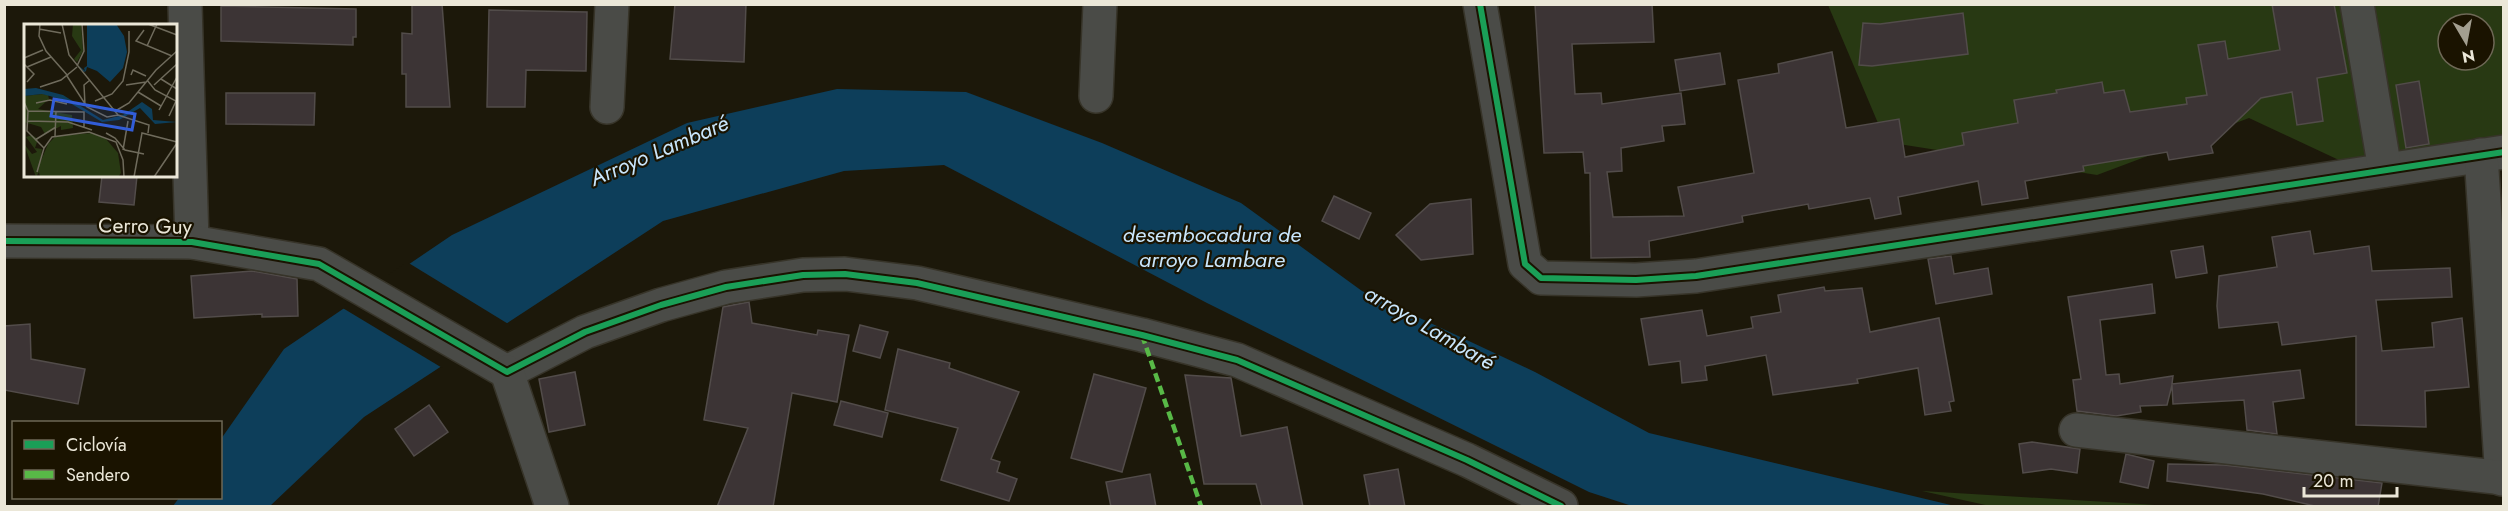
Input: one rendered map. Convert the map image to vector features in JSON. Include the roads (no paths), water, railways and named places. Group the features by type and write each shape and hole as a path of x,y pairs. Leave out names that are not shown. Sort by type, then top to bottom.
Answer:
{"street":[{"path":"185,4 192,242"},
{"path":"607,107 612,4"},
{"path":"1096,96 1100,4"},
{"path":"1480,4 1525,264 1542,278 1636,280 1696,276 2492,154 2503,479 2076,430"},
{"path":"2357,4 2385,170"},
{"name":"Cerro Guy","path":"4,242 192,242 319,264 499,368"},
{"path":"552,507 499,368 585,332 661,305 726,287 803,275 845,274 917,284 1237,360 1467,460 1544,502"}],"water":[{"name":"desembocadura de arroyo Lambare","path":"837,89 966,92 1102,143 1241,203 1362,291 1535,372 1649,433 1955,506 1632,506 1589,492 1207,303 944,165 844,171 663,221 364,417 270,506 173,506 178,499 222,499 222,438 284,349 452,235 687,123"}],"water label":[{"name":"Arroyo Lambaré","path":"659,150"},
{"name":"arroyo Lambaré","path":"1430,327"}]}
